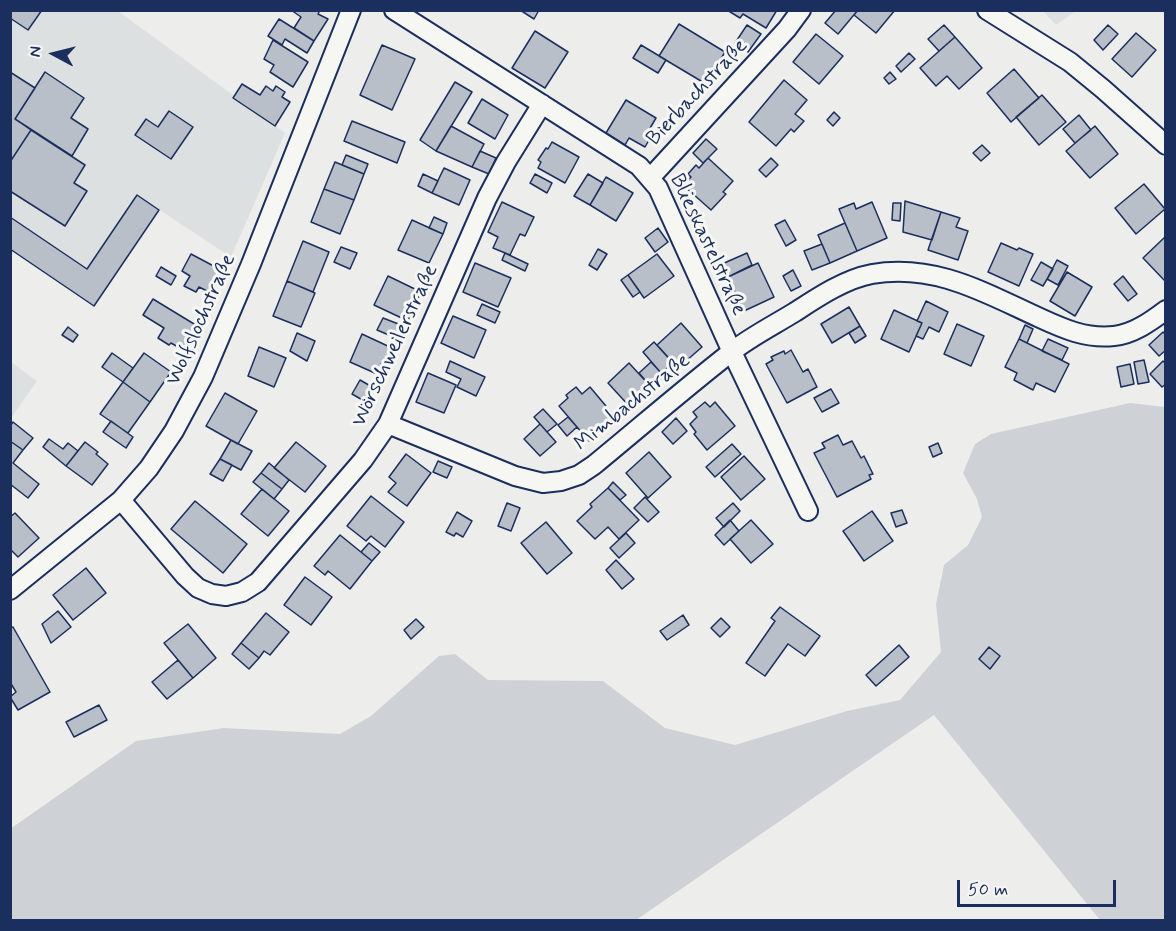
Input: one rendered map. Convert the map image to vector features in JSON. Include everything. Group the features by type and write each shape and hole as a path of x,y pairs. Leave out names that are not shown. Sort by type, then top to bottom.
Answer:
{"street":[{"name":"Wolfslochstraße","path":"10,590 121,500 149,468 174,431 203,378 251,264 351,10"},
{"name":"Blieskastelstraße","path":"394,10 639,166 651,177 808,512"},
{"name":"Bierbachstraße","path":"651,177 787,29 801,10"},
{"path":"987,10 1070,63 1104,89 1166,145"},
{"name":"Wörschweilerstraße","path":"121,500 185,576 198,588 212,594 226,596 242,592 258,582 363,460 388,424 487,198 542,104"},
{"name":"Mimbachstraße","path":"388,424 515,476 543,483 561,481 579,475 594,465 732,352 817,298 870,274 893,272 938,275 963,283 1072,332 1092,336 1115,336 1132,331 1166,310"}],"shaded area":[{"path":"11,11 118,11 285,133 231,257 158,209 94,306 14,251 11,255"},
{"path":"1043,11 1076,11 1056,25"},
{"path":"11,362 37,381 11,418"},
{"path":"1130,403 1165,407 1165,920 1100,920 934,715 636,920 11,920 10,829 136,741 224,728 340,734 371,716 439,656 455,654 488,680 603,681 665,728 735,745 847,711 900,700 941,652 936,604 944,565 968,545 982,517 977,499 963,473 975,444 991,434"}],"building":[{"path":"10,10 42,10 28,30 10,18"},
{"path":"291,10 320,10 318,14 328,19 314,41 294,28 301,17"},
{"path":"520,10 539,10 534,19"},
{"path":"727,10 777,10 766,28 743,14 740,18"},
{"path":"836,10 858,10 838,34 825,23"},
{"path":"858,10 895,10 876,33 854,15"},
{"path":"279,19 314,41 307,53 285,39 282,45 268,36"},
{"path":"679,24 725,52 706,84 659,56"},
{"path":"747,25 761,34 748,52 735,43"},
{"path":"944,25 955,37 939,51 928,39"},
{"path":"1108,25 1118,34 1103,50 1094,40"},
{"path":"535,31 568,52 545,88 512,68"},
{"path":"1136,33 1156,50 1132,77 1112,59"},
{"path":"816,34 843,56 819,84 793,62"},
{"path":"955,37 982,68 959,89 947,76 936,86 920,68"},
{"path":"273,40 308,62 293,87 270,72 274,65 264,59"},
{"path":"382,45 415,59 392,110 360,95"},
{"path":"641,45 666,60 658,73 633,58"},
{"path":"909,53 915,59 901,72 896,66"},
{"path":"1014,69 1039,98 1011,122 987,93"},
{"path":"10,72 35,88 15,119 31,130 10,162"},
{"path":"45,72 84,98 71,118 88,129 72,156 15,119"},
{"path":"890,72 896,79 889,84 884,78"},
{"path":"784,80 807,100 795,114 804,121 794,132 791,129 776,146 749,122"},
{"path":"455,82 472,92 436,151 420,140"},
{"path":"242,84 260,95 266,86 273,91 276,86 285,92 282,97 290,102 275,126 233,98"},
{"path":"1042,95 1066,122 1039,145 1016,117"},
{"path":"482,99 508,115 495,139 468,123"},
{"path":"626,100 656,118 649,130 653,133 645,147 629,138 625,145 606,133"},
{"path":"169,111 193,127 171,159 135,135 146,119 158,127"},
{"path":"834,112 840,118 833,126 827,120"},
{"path":"1079,115 1091,130 1075,143 1063,129"},
{"path":"352,121 405,142 397,163 344,141"},
{"path":"451,126 484,144 472,167 436,151"},
{"path":"1095,126 1118,154 1090,178 1066,151"},
{"path":"31,130 85,165 74,183 87,191 65,226 10,191 10,162"},
{"path":"706,139 717,149 703,163 693,153"},
{"path":"552,142 579,157 565,183 538,168 541,162 538,160"},
{"path":"982,145 990,153 981,161 973,153"},
{"path":"480,151 496,158 489,174 472,167"},
{"path":"346,155 368,164 364,174 342,165"},
{"path":"708,158 733,181 723,192 726,194 711,210 683,185 691,177 688,174 696,165 699,168"},
{"path":"771,158 778,165 766,177 759,170"},
{"path":"335,162 364,174 354,200 324,189"},
{"path":"444,168 470,180 459,205 432,193"},
{"path":"423,174 438,181 432,193 418,186"},
{"path":"535,174 552,183 547,193 530,183"},
{"path":"588,174 603,183 590,205 574,196"},
{"path":"606,177 633,193 616,221 590,205"},
{"path":"1144,184 1165,209 1136,234 1115,208"},
{"path":"324,189 354,200 340,234 311,222"},
{"path":"137,195 159,210 94,306 10,249 10,217 87,269"},
{"path":"905,201 941,212 932,240 903,232"},
{"path":"502,202 534,217 525,236 520,234 510,255 493,248 498,237 488,232"},
{"path":"872,202 887,238 857,251 839,209 854,203 856,209"},
{"path":"893,203 901,203 900,221 892,220"},
{"path":"941,212 960,218 956,227 968,231 958,260 928,250"},
{"path":"434,217 447,223 443,234 429,228"},
{"path":"412,220 443,234 429,263 398,250"},
{"path":"785,220 796,240 786,246 775,225"},
{"path":"845,223 857,251 830,263 818,235"},
{"path":"658,228 668,242 655,252 645,238"},
{"path":"1166,236 1166,280 1165,281 1143,258"},
{"path":"303,241 329,252 313,292 287,281"},
{"path":"1001,243 1033,254 1019,286 988,272"},
{"path":"822,244 830,263 812,270 804,251"},
{"path":"341,247 357,253 350,269 334,262"},
{"path":"598,249 607,254 597,270 589,265"},
{"path":"505,253 528,264 525,271 502,260"},
{"path":"747,253 752,265 728,277 722,264"},
{"path":"191,254 223,271 211,293 199,287 196,292 184,286 190,276 182,271"},
{"path":"657,254 674,276 644,298 628,275"},
{"path":"1057,260 1068,266 1058,285 1047,279"},
{"path":"1041,262 1053,269 1043,286 1031,280"},
{"path":"475,263 511,278 498,307 463,292"},
{"path":"758,263 774,297 744,311 728,277"},
{"path":"161,267 176,276 171,285 156,276"},
{"path":"793,270 801,286 791,291 783,276"},
{"path":"1067,272 1092,287 1075,316 1050,301"},
{"path":"628,275 640,292 633,297 621,280"},
{"path":"388,276 421,292 408,321 374,305"},
{"path":"1123,276 1137,294 1128,301 1114,284"},
{"path":"287,281 315,293 301,327 273,316"},
{"path":"153,299 199,327 185,351 158,338 164,328 143,315"},
{"path":"926,301 948,312 939,332 929,327 923,339 916,336 922,323 917,321"},
{"path":"482,304 500,312 495,323 477,315"},
{"path":"849,307 860,326 832,343 821,324"},
{"path":"894,310 922,323 909,352 881,339"},
{"path":"453,316 486,330 474,358 441,343"},
{"path":"383,318 401,325 396,338 377,330"},
{"path":"681,323 702,347 678,368 657,345"},
{"path":"957,324 984,336 971,366 944,354"},
{"path":"1025,325 1033,329 1027,343 1019,339"},
{"path":"860,326 866,336 855,343 849,333"},
{"path":"68,327 78,335 73,342 62,335"},
{"path":"1163,332 1166,335 1166,350 1159,356 1149,345"},
{"path":"297,333 315,341 307,361 290,351"},
{"path":"362,334 392,348 385,364 382,362 377,374 350,362"},
{"path":"1019,339 1069,364 1055,392 1036,383 1033,390 1014,380 1017,373 1005,367"},
{"path":"1048,339 1068,348 1062,360 1042,351"},
{"path":"654,342 673,363 661,373 643,352"},
{"path":"259,347 286,358 274,387 248,376"},
{"path":"791,350 803,372 808,369 817,387 787,403 766,364 773,360 771,357"},
{"path":"112,353 133,368 123,382 102,367"},
{"path":"144,353 171,372 150,402 123,382"},
{"path":"1144,360 1149,382 1138,384 1134,362"},
{"path":"450,361 485,377 476,396 457,387 461,379 446,372"},
{"path":"1163,361 1166,364 1166,384 1162,387 1150,374"},
{"path":"651,362 664,376 651,387 639,373"},
{"path":"629,363 651,387 630,407 608,383"},
{"path":"1130,364 1134,384 1121,387 1117,367"},
{"path":"428,373 456,385 444,413 416,402"},
{"path":"360,380 374,388 366,402 352,394"},
{"path":"123,382 150,402 128,433 100,414"},
{"path":"576,387 582,394 590,387 616,418 589,441 559,406 568,398 566,395"},
{"path":"831,389 839,403 822,412 814,398"},
{"path":"225,393 257,411 238,444 206,426"},
{"path":"705,402 710,407 715,402 735,426 707,450 694,434 696,432 690,424 697,417 693,412"},
{"path":"543,409 557,424 547,432 534,417"},
{"path":"568,417 577,427 567,436 558,425"},
{"path":"676,418 687,431 673,444 662,432"},
{"path":"111,421 133,437 126,448 103,432"},
{"path":"13,422 33,438 23,450 10,441 10,426"},
{"path":"540,424 556,442 540,456 524,439"},
{"path":"838,435 843,445 852,441 861,458 864,456 873,474 869,475 871,479 837,497 814,453 825,448 822,443"},
{"path":"49,439 63,449 68,443 78,451 66,466 43,447"},
{"path":"231,440 252,451 241,470 220,459"},
{"path":"10,441 23,450 13,463 39,484 28,498 10,484"},
{"path":"85,442 108,464 92,485 66,466"},
{"path":"296,442 326,466 305,492 274,468"},
{"path":"938,443 942,453 933,457 929,447"},
{"path":"732,444 741,454 715,477 706,467"},
{"path":"649,452 671,477 648,498 626,473"},
{"path":"406,454 431,473 407,506 388,492 396,483 389,477"},
{"path":"744,456 765,479 741,500 721,477"},
{"path":"220,459 232,465 223,481 210,474"},
{"path":"438,461 452,467 447,478 433,472"},
{"path":"269,463 289,480 282,489 261,473"},
{"path":"261,473 282,489 274,499 253,482"},
{"path":"613,482 626,495 620,500 608,488"},
{"path":"608,488 639,520 619,539 608,527 595,539 577,521 592,507 590,504"},
{"path":"262,489 289,511 268,536 241,514"},
{"path":"371,496 404,522 385,547 371,536 366,541 347,526"},
{"path":"645,497 659,512 648,522 634,508"},
{"path":"195,501 247,544 223,573 171,529"},
{"path":"507,503 520,508 511,531 498,526"},
{"path":"733,503 740,511 724,527 716,518"},
{"path":"902,510 907,523 896,527 891,513"},
{"path":"872,511 893,541 864,561 843,531"},
{"path":"457,512 472,521 463,537 456,533 454,536 446,532"},
{"path":"15,513 39,538 18,557 10,549 10,517"},
{"path":"730,520 739,531 724,545 715,535"},
{"path":"751,520 773,544 751,563 730,539"},
{"path":"546,522 572,553 547,574 521,543"},
{"path":"626,533 635,543 619,558 610,548"},
{"path":"340,535 372,561 350,589 328,571 325,575 314,566"},
{"path":"369,543 380,552 372,561 361,552"},
{"path":"616,560 634,579 622,589 606,570"},
{"path":"86,568 106,593 73,620 53,595"},
{"path":"305,577 332,597 311,625 284,605"},
{"path":"780,607 820,636 805,656 788,644 765,676 746,663 775,621 771,618"},
{"path":"58,611 71,627 51,643 42,624"},
{"path":"266,613 289,632 270,655 264,651 259,658 241,643"},
{"path":"683,615 689,625 667,640 660,631"},
{"path":"721,618 730,627 720,637 711,628"},
{"path":"416,619 424,627 411,639 404,630"},
{"path":"188,624 216,658 193,678 164,643"},
{"path":"13,627 50,692 18,710 10,697 16,692 10,682 10,628"},
{"path":"241,643 259,658 249,669 232,654"},
{"path":"899,645 909,657 876,686 866,675"},
{"path":"989,647 1000,656 990,669 979,659"},
{"path":"178,660 193,678 167,699 152,682"},
{"path":"99,705 107,720 74,737 66,722"}]}
